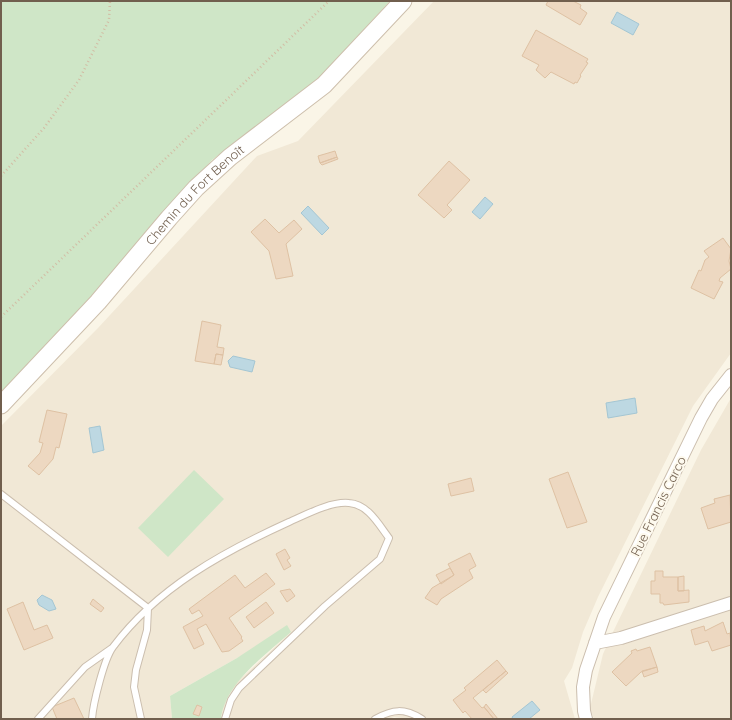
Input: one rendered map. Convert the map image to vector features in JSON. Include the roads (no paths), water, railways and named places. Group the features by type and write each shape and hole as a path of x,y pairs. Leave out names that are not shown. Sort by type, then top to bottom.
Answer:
{"street":[{"name":"Chemin du Fort Benoît","path":"1,405 98,302 196,188 230,157 324,85 403,1"},
{"name":"Rue Francis Carco","path":"586,719 584,712 583,687 586,670 604,617 701,418 712,399 731,375"},
{"path":"595,643 621,638 731,603"}],"lane":[{"path":"1,494 148,608"},
{"path":"38,719 85,667 112,648 148,608 178,583 241,544 321,508 349,503 366,509 389,538 380,559 325,606 239,688 231,700 225,719"},
{"path":"141,719 134,687 136,670 148,630 148,608"},
{"path":"92,719 93,702 112,648"},
{"path":"375,719 400,710 409,711 422,719"}],"water":[{"path":"617,12 639,24 633,35 611,23"},
{"path":"485,197 493,204 480,219 472,212"},
{"path":"308,206 329,228 322,235 301,213"},
{"path":"233,356 255,361 252,372 230,367 228,361"},
{"path":"635,398 637,413 608,418 606,403"},
{"path":"100,426 104,450 93,453 89,428"},
{"path":"42,595 52,600 56,609 49,611 39,605 37,600"},
{"path":"532,701 540,710 529,719 513,719 512,717"}]}
